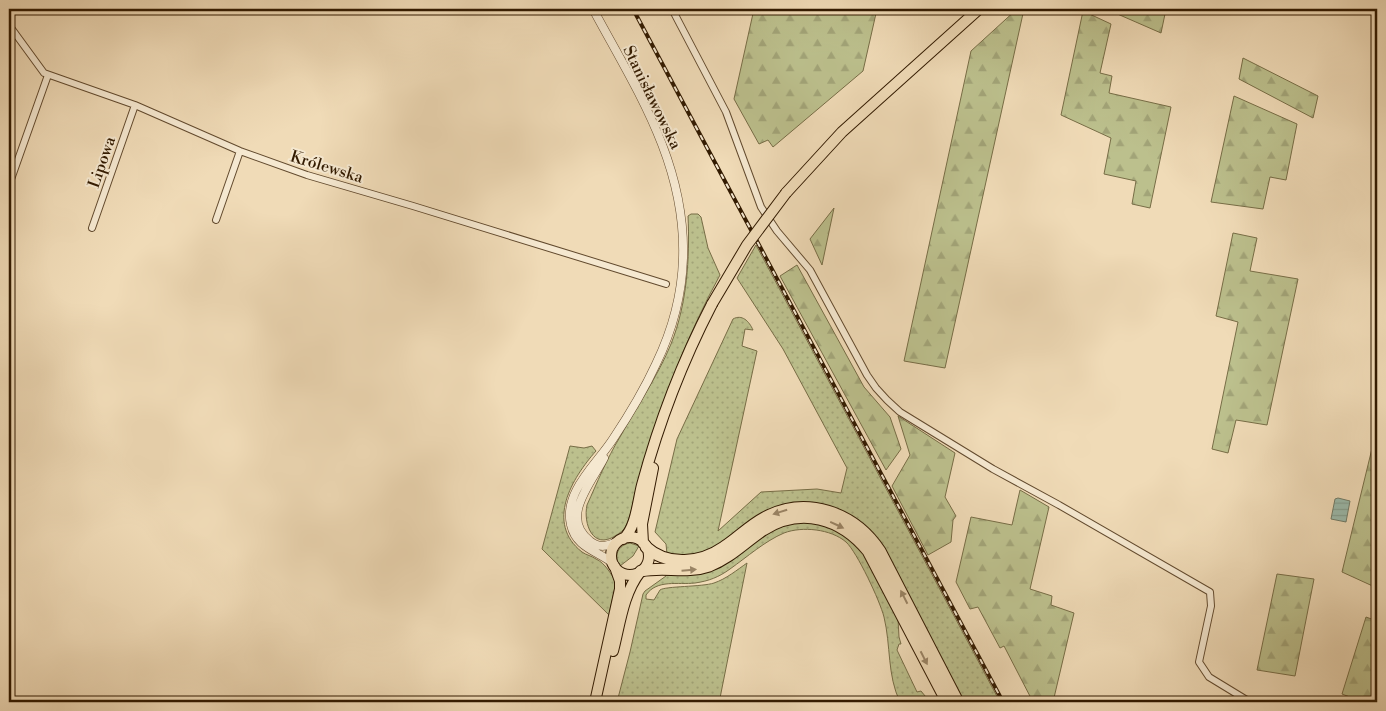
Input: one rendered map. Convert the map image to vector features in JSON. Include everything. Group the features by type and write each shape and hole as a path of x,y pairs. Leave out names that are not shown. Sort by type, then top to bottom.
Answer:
{"highway":[{"path":"645,545 654,553 669,559 692,560 719,550 752,525 778,512 794,508 811,508 830,511 845,517 868,535 880,550 958,702"},
{"path":"640,571 654,568 691,570 711,565 732,554 763,530 785,520 805,517 834,523 854,536 868,551 947,702"}],"main road":[{"path":"595,702 620,589 620,582 612,554 615,545 628,535 662,417 712,304 747,245 786,193 842,132 979,9"},
{"path":"600,702 626,600 632,583 648,560 642,524 650,482 681,371"},
{"path":"621,540 636,538 645,545"},
{"path":"614,566 626,574 640,571"}],"street":[{"name":"Stanisławowska","path":"593,9 655,126 669,162 681,209 683,260 677,303 664,346 641,392 612,441"},
{"path":"672,9 726,112 761,207 777,231 810,270 876,388 900,412 946,441 1210,592 1211,606 1198,662 1209,677 1250,702"},
{"path":"9,25 44,73 48,75 9,185"},
{"name":"Królewska","path":"48,75 135,104 240,151 307,175 666,284"},
{"name":"Lipowa","path":"92,228 135,104"},
{"path":"216,220 240,151"},
{"path":"612,441 581,499 577,518 582,532 595,545 605,546 621,540"},
{"path":"612,441 578,488 571,504 570,516 572,530 580,542 586,548 604,556 614,566"}],"green space":[{"path":"754,9 877,9 863,71 773,147 768,140 759,144 734,99"},
{"path":"1017,9 1024,9 945,368 904,361 971,51"},
{"path":"1106,9 1153,9 1165,14 1161,33"},
{"path":"1083,11 1111,24 1100,73 1112,76 1109,93 1171,107 1150,208 1132,204 1136,181 1104,174 1111,138 1061,115"},
{"path":"1243,58 1318,96 1313,118 1239,79"},
{"path":"1234,96 1297,124 1286,180 1270,177 1263,209 1211,202"},
{"path":"834,208 822,265 810,239"},
{"path":"698,214 701,217 708,248 720,275 690,336 665,399 650,442 626,526 615,536 601,540 591,533 588,527 587,505 611,453 654,379 671,344 684,297 688,264 688,216"},
{"path":"1233,233 1257,238 1250,271 1298,279 1267,425 1236,420 1228,453 1212,449 1238,322 1216,316"},
{"path":"756,245 1000,702 964,702 880,545 849,515 829,506 811,503 715,548 687,557 667,554 666,544 655,532 677,439 733,319 739,317 745,319 753,330 745,329 742,346 757,351 718,531 761,492 817,489 841,493 847,468 783,349 737,278"},
{"path":"797,265 864,387 890,417 901,449 886,470 780,276"},
{"path":"898,416 955,453 945,497 956,516 953,520 951,542 928,555 892,486 910,455"},
{"path":"1377,428 1377,588 1342,572"},
{"path":"570,446 584,448 592,446 596,451 578,474 571,487 564,514 565,528 571,540 582,552 602,563 616,582 609,615 542,549"},
{"path":"1020,490 1049,507 1030,589 1052,596 1051,605 1074,613 1053,702 1033,702 1004,646 1000,648 978,607 970,609 956,582 971,517 1012,525"},
{"path":"803,520 829,525 860,546 898,619 901,644 899,644 897,650 917,692 921,691 930,702 900,702 891,671 882,610 868,577 851,547 833,534 808,529 791,531 777,536 726,572 714,578 695,583 662,585 651,590 646,595 646,599 654,600 660,590 663,589 714,583 727,577 747,563 720,698 726,702 617,702 645,591 666,576 666,573 768,531"},
{"path":"630,543 639,546 633,556 620,566 617,558 618,552 622,546"},
{"path":"1277,574 1314,579 1295,676 1257,670"},
{"path":"1366,617 1377,621 1377,701 1355,699 1342,694"}],"shaded area":[{"path":"1335,499 1350,501 1346,522 1331,519"}],"railway":[{"path":"633,9 1003,702"}]}
